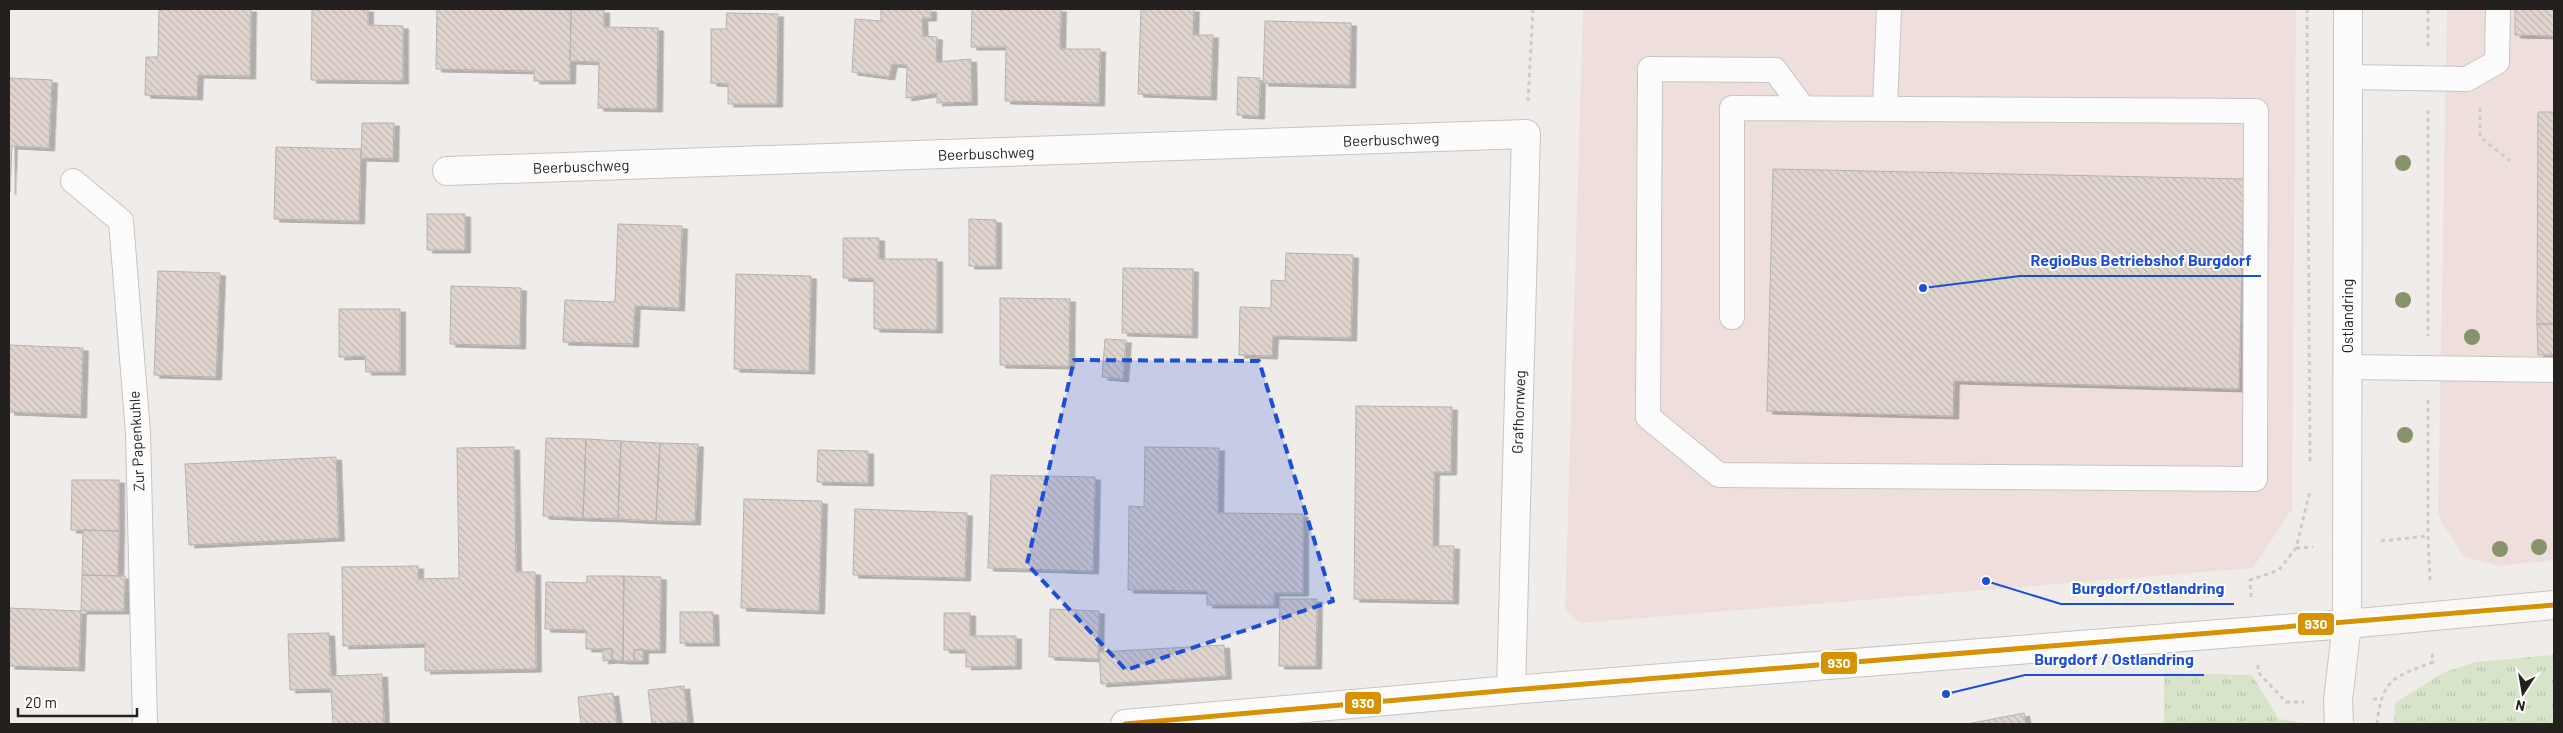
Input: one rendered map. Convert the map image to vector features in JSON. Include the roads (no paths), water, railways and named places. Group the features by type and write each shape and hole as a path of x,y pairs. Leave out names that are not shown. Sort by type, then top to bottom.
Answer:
{"street":[{"name":"Ostlandring","path":"2346,624 2348,9"},
{"name":"Beerbuschweg","path":"447,171 1526,134"},
{"name":"Grafhornweg","path":"1511,690 1526,134"},
{"path":"1125,724 1511,690 2346,624 2554,605"},
{"path":"2338,712 2346,624"}],"lane":[{"path":"1885,108 1889,9"},
{"path":"2349,77 2467,79 2497,62 2498,9"},
{"path":"1732,317 1732,108 2256,111 2255,479 1719,475 1648,417 1650,69 1775,70 1803,108"},
{"name":"Zur Papenkuhle","path":"73,181 121,221 138,433 145,724"},
{"path":"2348,367 2554,370"}],"place":[{"name":"RegioBus Betriebshof Burgdorf","path":"1923,288"},
{"name":"Burgdorf/Ostlandring","path":"1986,581"},
{"name":"Burgdorf / Ostlandring","path":"1946,694"}]}
